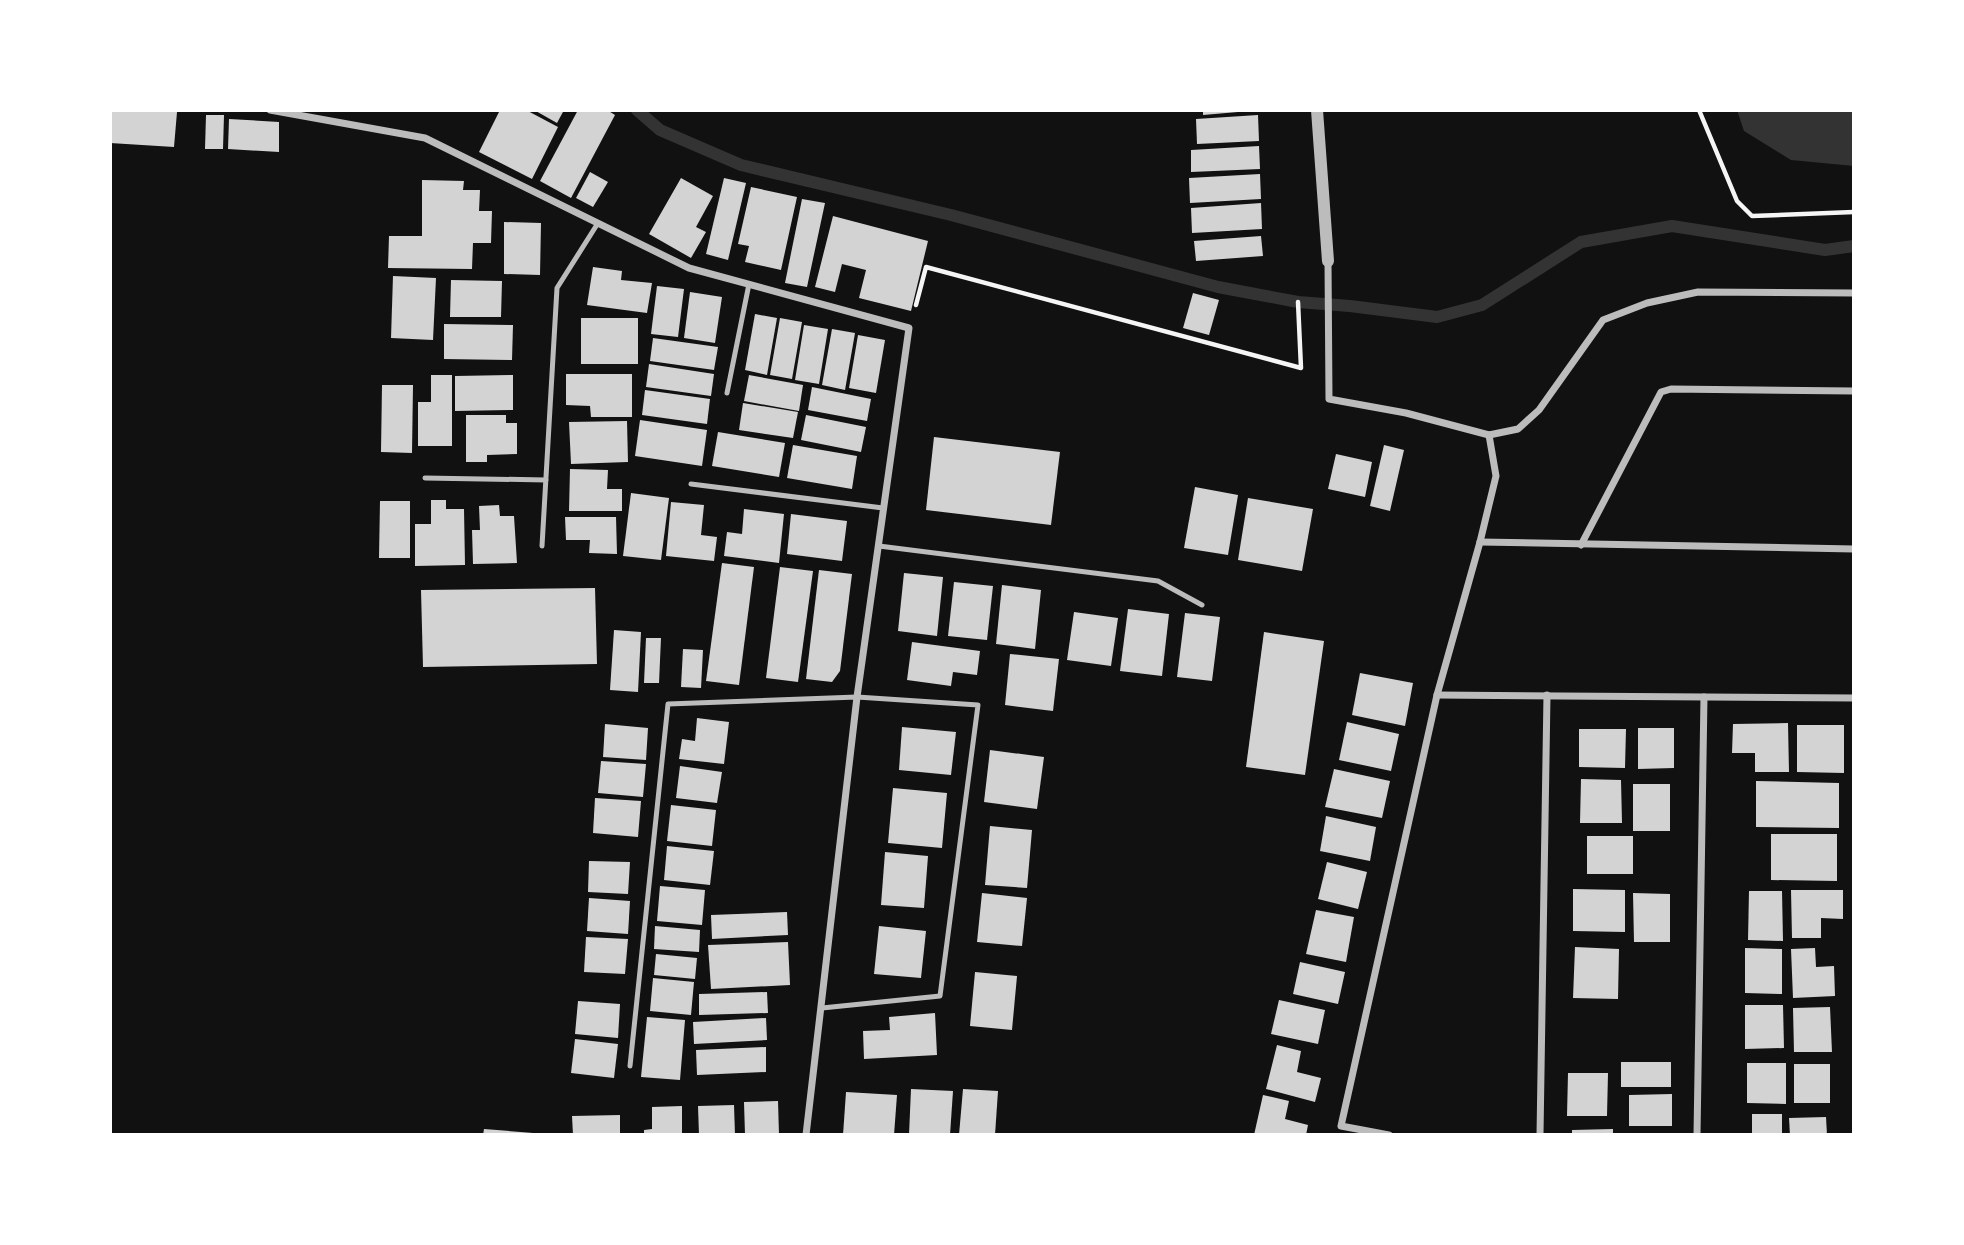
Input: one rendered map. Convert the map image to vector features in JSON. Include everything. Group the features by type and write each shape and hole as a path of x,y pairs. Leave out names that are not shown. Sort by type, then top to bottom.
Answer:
{"street":[{"path":"270,110 425,138 689,268 909,328 857,697 806,1135"},
{"path":"1317,110 1328,261 1329,399 1406,413 1489,435 1518,429 1539,410 1603,320 1647,303 1698,292 1854,293"},
{"path":"1581,545 1661,392 1671,389 1854,391"},
{"path":"1338,1135 1437,695 1496,476 1489,435"},
{"path":"1480,542 1854,549"},
{"path":"1437,695 1854,698"},
{"path":"1540,1135 1547,695"},
{"path":"1697,1135 1704,697"},
{"path":"1342,1119 1341,1126 1389,1135"}],"lane":[{"path":"542,546 557,288 598,223"},
{"path":"727,393 749,285"},
{"path":"425,478 546,480"},
{"path":"691,484 883,508"},
{"path":"879,546 1158,581 1202,604"},
{"path":"630,1066 668,704 857,697 978,705 940,996 822,1008"}],"path":[{"path":"1699,110 1737,201 1752,216 1854,212"},
{"path":"907,338 926,267 1301,368 1298,302"}],"shaded area":[{"path":"1737,110 1854,110 1854,166 1791,160 1744,131"}],"building":[{"path":"110,110 177,112 174,147 110,143"},
{"path":"500,110 526,110 558,127 532,179 479,152"},
{"path":"534,110 564,110 557,123"},
{"path":"578,110 607,110 615,115 571,198 540,181"},
{"path":"1203,110 1238,110 1238,112 1203,115"},
{"path":"206,115 224,115 223,149 205,149"},
{"path":"1258,115 1259,141 1197,144 1196,119"},
{"path":"229,119 279,122 279,152 228,149"},
{"path":"1259,146 1260,169 1191,172 1191,150"},
{"path":"590,172 608,182 593,207 576,198"},
{"path":"1260,174 1261,199 1190,203 1189,178"},
{"path":"681,178 713,196 696,227 706,232 691,258 649,234"},
{"path":"724,178 746,183 728,260 706,254"},
{"path":"422,180 464,181 463,190 480,190 479,211 492,211 491,243 473,243 472,269 388,268 389,236 422,236"},
{"path":"751,187 797,197 781,270 745,262 749,246 738,244"},
{"path":"802,199 825,203 807,287 785,283"},
{"path":"1261,203 1262,229 1192,233 1191,208"},
{"path":"833,216 928,241 911,311 859,298 866,270 842,264 835,292 815,287"},
{"path":"504,222 541,223 540,275 504,274"},
{"path":"1261,236 1263,256 1196,261 1194,241"},
{"path":"593,267 622,271 621,280 652,283 647,313 587,305"},
{"path":"393,276 436,278 433,340 391,338"},
{"path":"451,280 502,281 501,317 450,317"},
{"path":"657,286 684,289 678,337 651,334"},
{"path":"690,292 722,297 715,343 684,338"},
{"path":"1193,293 1219,300 1209,335 1183,328"},
{"path":"755,314 777,318 767,375 745,370"},
{"path":"581,318 638,318 638,364 581,364"},
{"path":"780,318 802,322 792,379 770,375"},
{"path":"444,324 513,325 512,360 444,359"},
{"path":"804,325 828,329 819,384 795,380"},
{"path":"832,329 855,333 845,390 822,385"},
{"path":"858,335 885,340 876,393 849,388"},
{"path":"653,338 718,347 714,370 650,361"},
{"path":"649,364 714,374 711,396 646,387"},
{"path":"566,374 632,374 632,417 591,417 590,406 566,405"},
{"path":"431,375 452,375 452,446 418,446 418,402 431,402"},
{"path":"513,375 513,410 455,411 455,376"},
{"path":"749,375 803,385 799,411 744,401"},
{"path":"382,385 413,385 412,453 381,452"},
{"path":"812,387 871,399 867,421 808,410"},
{"path":"645,390 710,399 707,424 642,415"},
{"path":"743,403 798,412 793,438 739,430"},
{"path":"466,415 506,415 506,423 517,423 517,454 487,455 487,462 466,462"},
{"path":"806,415 866,427 861,452 801,440"},
{"path":"640,420 707,430 702,466 635,456"},
{"path":"627,421 628,462 571,464 569,422"},
{"path":"718,432 785,443 779,477 712,466"},
{"path":"934,437 1060,452 1051,525 926,510"},
{"path":"793,445 857,456 852,489 787,478"},
{"path":"1384,445 1404,450 1390,511 1370,506"},
{"path":"1336,454 1372,462 1365,497 1328,489"},
{"path":"570,469 608,470 607,489 622,489 622,511 569,511"},
{"path":"1195,487 1238,495 1228,555 1184,548"},
{"path":"631,493 669,498 661,560 623,556"},
{"path":"1248,498 1313,509 1302,571 1238,560"},
{"path":"431,500 446,500 446,509 464,509 465,565 415,566 415,524 431,524"},
{"path":"380,501 410,501 410,558 379,558"},
{"path":"671,502 704,505 701,535 717,537 714,561 666,556"},
{"path":"499,505 500,516 514,516 517,563 473,564 472,530 480,530 479,506"},
{"path":"744,509 784,514 779,563 724,556 727,532 742,534"},
{"path":"791,514 847,521 842,561 787,554"},
{"path":"565,517 616,517 617,554 589,553 590,540 566,540"},
{"path":"722,563 754,567 739,685 706,681"},
{"path":"780,567 813,571 798,682 766,678"},
{"path":"819,570 852,574 840,671 832,682 806,679"},
{"path":"904,573 943,577 937,636 898,631"},
{"path":"954,582 993,586 987,640 948,636"},
{"path":"1002,585 1041,590 1035,649 996,644"},
{"path":"595,588 597,664 423,667 421,590"},
{"path":"1128,609 1169,614 1162,676 1120,671"},
{"path":"1074,612 1118,618 1111,666 1067,660"},
{"path":"1185,613 1220,617 1212,681 1177,677"},
{"path":"614,630 641,632 638,692 610,690"},
{"path":"1264,632 1324,641 1305,775 1246,767"},
{"path":"646,638 661,638 659,683 644,683"},
{"path":"912,642 980,651 977,675 953,672 951,686 907,680"},
{"path":"683,649 703,650 701,688 681,687"},
{"path":"1010,654 1059,659 1053,711 1005,705"},
{"path":"1360,673 1413,683 1405,726 1352,715"},
{"path":"697,718 729,722 724,764 679,759 682,739 695,741"},
{"path":"1347,722 1399,734 1391,771 1339,760"},
{"path":"1788,723 1789,772 1755,772 1755,753 1732,753 1733,724"},
{"path":"605,724 648,728 646,760 603,757"},
{"path":"1797,725 1844,725 1844,773 1797,772"},
{"path":"902,727 956,732 951,775 899,770"},
{"path":"1638,728 1674,728 1674,768 1638,769"},
{"path":"1579,729 1626,729 1625,768 1579,767"},
{"path":"990,750 1044,757 1037,809 984,802"},
{"path":"601,761 646,764 643,797 598,793"},
{"path":"680,766 722,772 717,803 676,798"},
{"path":"1334,769 1390,781 1382,818 1325,807"},
{"path":"1581,779 1621,780 1622,823 1580,823"},
{"path":"1756,781 1839,783 1839,828 1756,827"},
{"path":"1633,784 1670,784 1670,831 1633,831"},
{"path":"893,788 947,793 942,848 888,843"},
{"path":"595,798 641,801 638,837 593,833"},
{"path":"671,805 716,810 712,846 667,841"},
{"path":"1326,816 1376,827 1370,861 1320,851"},
{"path":"990,826 1032,830 1027,888 985,885"},
{"path":"1771,834 1837,834 1837,881 1771,880"},
{"path":"1587,836 1633,836 1633,874 1587,874"},
{"path":"667,846 714,851 710,885 664,880"},
{"path":"885,852 928,856 924,908 881,905"},
{"path":"589,861 630,862 628,894 588,892"},
{"path":"1327,862 1367,872 1358,909 1318,899"},
{"path":"660,886 705,890 702,925 657,921"},
{"path":"1573,889 1625,890 1625,932 1573,931"},
{"path":"1791,890 1843,890 1843,919 1821,918 1821,938 1792,938"},
{"path":"1749,891 1782,891 1783,941 1748,940"},
{"path":"982,893 1027,898 1022,946 977,942"},
{"path":"1633,893 1670,894 1670,942 1634,942"},
{"path":"589,898 630,901 628,934 587,931"},
{"path":"1316,910 1354,917 1346,962 1306,954"},
{"path":"787,912 788,935 712,939 711,915"},
{"path":"655,926 700,930 699,952 654,949"},
{"path":"879,926 926,931 921,978 874,974"},
{"path":"586,937 628,939 625,974 584,972"},
{"path":"788,942 790,985 711,989 708,945"},
{"path":"1575,947 1619,949 1618,999 1573,998"},
{"path":"1745,948 1782,949 1782,994 1745,993"},
{"path":"1815,948 1816,967 1834,966 1835,996 1793,998 1791,949"},
{"path":"656,954 697,958 695,979 654,975"},
{"path":"1300,962 1345,972 1338,1004 1293,994"},
{"path":"975,972 1017,976 1012,1030 970,1026"},
{"path":"653,978 694,982 691,1015 650,1011"},
{"path":"767,992 768,1013 699,1015 699,994"},
{"path":"1279,1000 1325,1010 1318,1044 1271,1034"},
{"path":"578,1001 620,1004 618,1038 575,1034"},
{"path":"1745,1005 1783,1005 1784,1048 1745,1049"},
{"path":"1830,1007 1832,1052 1794,1052 1793,1008"},
{"path":"935,1013 937,1055 864,1059 863,1031 890,1030 889,1017"},
{"path":"647,1017 685,1020 680,1080 641,1077"},
{"path":"766,1018 767,1040 694,1044 693,1022"},
{"path":"575,1039 618,1044 614,1078 571,1073"},
{"path":"1277,1045 1301,1051 1297,1072 1321,1078 1315,1102 1266,1089"},
{"path":"766,1047 766,1072 697,1075 696,1050"},
{"path":"1621,1062 1671,1062 1671,1087 1621,1087"},
{"path":"1747,1063 1786,1063 1786,1104 1747,1103"},
{"path":"1794,1064 1830,1064 1830,1103 1794,1103"},
{"path":"1568,1073 1608,1073 1607,1116 1567,1116"},
{"path":"911,1089 953,1091 950,1135 909,1135"},
{"path":"963,1089 998,1091 995,1135 959,1135"},
{"path":"846,1092 897,1095 894,1135 843,1135"},
{"path":"1672,1094 1672,1126 1629,1126 1629,1095"},
{"path":"1263,1095 1289,1101 1285,1119 1308,1125 1306,1135 1254,1135"},
{"path":"778,1101 779,1135 745,1135 744,1102"},
{"path":"734,1105 735,1135 699,1135 698,1106"},
{"path":"682,1106 682,1135 644,1135 644,1130 652,1129 652,1107"},
{"path":"1752,1114 1782,1114 1782,1135 1752,1135"},
{"path":"620,1115 620,1135 573,1135 572,1116"},
{"path":"1826,1117 1827,1135 1790,1135 1789,1118"},
{"path":"484,1129 533,1133 533,1135 483,1135"},
{"path":"1613,1129 1613,1135 1572,1135 1572,1130"}],"waterway":[{"path":"637,110 660,130 741,165 951,215 1218,287 1298,302 1437,317 1482,305 1581,242 1672,226 1825,250 1854,246"}]}
